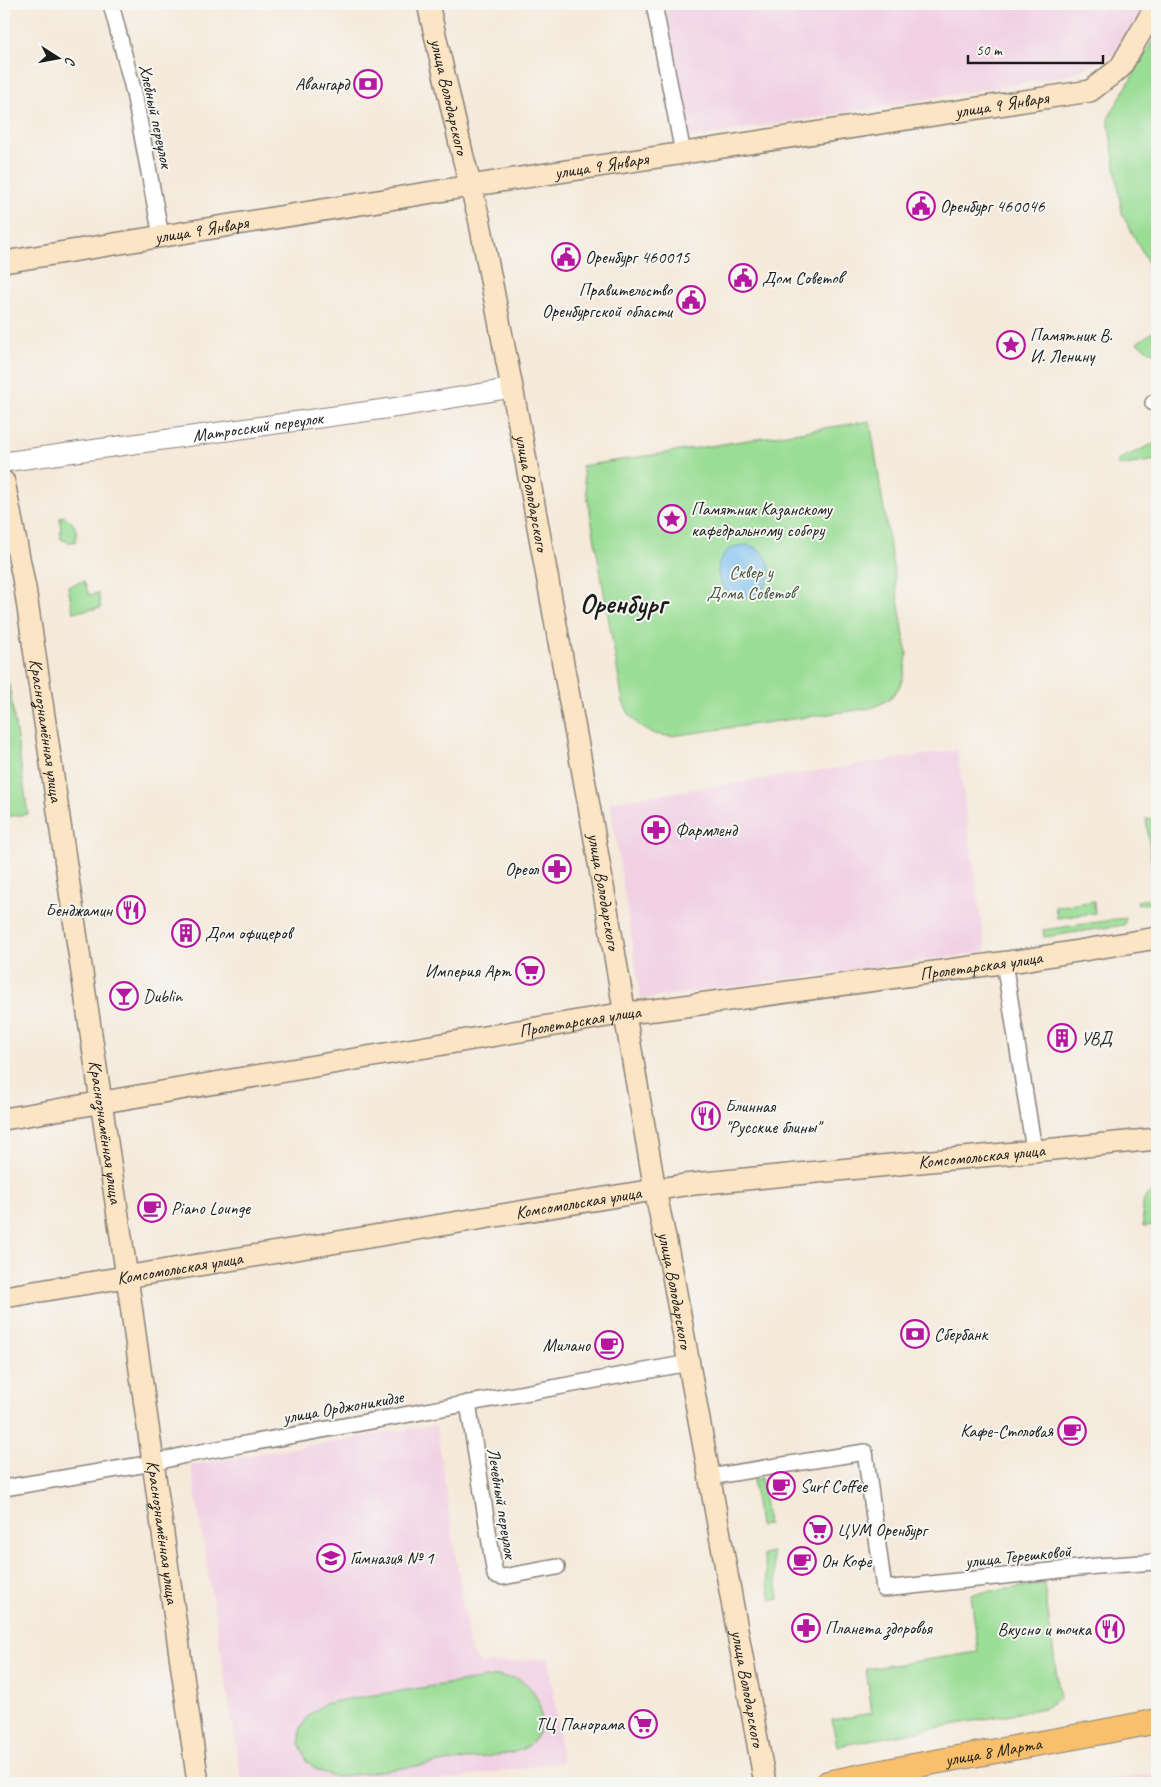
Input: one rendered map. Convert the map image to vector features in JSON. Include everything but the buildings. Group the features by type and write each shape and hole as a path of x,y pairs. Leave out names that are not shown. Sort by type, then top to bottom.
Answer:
{"main road":[{"name":"улица Володарского","path":"428,4 479,218 512,388 591,819 655,1190 689,1363 766,1783"},
{"name":"улица 9 Января","path":"4,262 470,186 1090,92 1120,68 1156,4"},
{"name":"Краснознамённая улица","path":"4,482 25,588 127,1276 198,1783"},
{"name":"Пролетарская улица","path":"4,1119 625,1013 1004,962 1157,938"},
{"name":"Комсомольская улица","path":"4,1297 684,1185 1157,1139"},
{"name":"улица 8 Марта","path":"828,1783 886,1770 1076,1738 1157,1721"}],"street":[{"name":"Хлебный переулок","path":"111,4 134,93 161,236"},
{"path":"654,4 683,153"},
{"name":"Матросский переулок","path":"4,462 406,406 512,388"},
{"path":"1004,962 1034,1150"},
{"name":"улица Орджоникидзе","path":"4,1488 153,1463 195,1453 689,1363"},
{"name":"Лечебный переулок","path":"468,1403 495,1575 502,1577 557,1567"},
{"name":"улица Терешковой","path":"709,1477 865,1452 884,1589 1097,1566 1157,1562"}],"shaded area":[{"path":"665,4 1144,4 1119,52 1071,75 690,138"},
{"path":"957,750 986,952 641,999 610,802"},
{"name":"Гимназия № 1","path":"436,1425 470,1650 481,1665 549,1658 562,1762 423,1783 242,1783 191,1465"},
{"path":"1157,1773 1157,1783 1099,1783"}],"green space":[{"path":"1157,33 1157,279 1122,214 1108,119"},
{"path":"1157,329 1157,353 1155,354 1137,343"},
{"name":"Сквер у Дома Советов","path":"870,421 907,655 902,681 894,694 871,708 671,736 654,734 641,727 631,717 623,702 582,466"},
{"path":"1157,442 1157,460 1118,466 1118,460"},
{"path":"64,516 75,527 75,542 61,539 60,517"},
{"path":"84,581 89,595 98,593 101,608 73,612 68,586"},
{"path":"4,684 9,684 28,814 4,817"},
{"path":"1157,818 1157,902 1138,905 1137,901 1156,898 1146,819"},
{"path":"1094,901 1095,913 1057,918 1055,907"},
{"path":"1126,918 1124,925 1044,937 1043,930"},
{"path":"1157,1190 1157,1225 1143,1226 1144,1201 1149,1193"},
{"path":"761,1478 768,1525 759,1526 753,1480"},
{"path":"772,1552 779,1599 771,1600 763,1554"},
{"path":"1044,1584 1060,1699 1045,1708 837,1746 832,1720 872,1713 866,1669 978,1652 971,1594"},
{"path":"499,1676 516,1678 526,1684 533,1691 540,1709 540,1729 536,1738 523,1749 512,1753 336,1777 317,1770 307,1761 300,1745 300,1729 309,1715 324,1704"}],"water":[{"path":"739,545 749,545 758,549 766,557 770,571 766,585 758,593 749,597 739,597 730,593 722,585 718,576 718,566 722,557 730,549"}],"place":[{"name":"Авангард","path":"368,84"},
{"name":"Оренбург 460046","path":"921,206"},
{"name":"Оренбург 460015","path":"566,257"},
{"name":"Дом Советов","path":"743,278"},
{"name":"Правительство Оренбургской области","path":"691,300"},
{"name":"Памятник В. И. Ленину","path":"1011,345"},
{"name":"Памятник Казанскому кафедральному собору","path":"672,519"},
{"name":"Фармленд","path":"656,830"},
{"name":"Ореол","path":"557,869"},
{"name":"Бенджамин","path":"131,910"},
{"name":"Дом офицеров","path":"186,933"},
{"name":"Империя Арт","path":"530,971"},
{"name":"Dublin","path":"124,996"},
{"name":"УВД","path":"1062,1038"},
{"name":"Блинная \"Русские блины\"","path":"706,1116"},
{"name":"Piano Lounge","path":"152,1208"},
{"name":"Сбербанк","path":"915,1334"},
{"name":"Милано","path":"609,1345"},
{"name":"Кафе-Столовая","path":"1072,1431"},
{"name":"Surf Coffee","path":"781,1486"},
{"name":"ЦУМ Оренбург","path":"818,1530"},
{"name":"Гимназия № 1","path":"331,1558"},
{"name":"Он Кофе","path":"802,1561"},
{"name":"Планета здоровья","path":"806,1628"},
{"name":"Вкусно и точка","path":"1110,1629"},
{"name":"ТЦ Панорама","path":"643,1724"}],"district":[{"name":"Оренбург","path":"623,603"}]}
